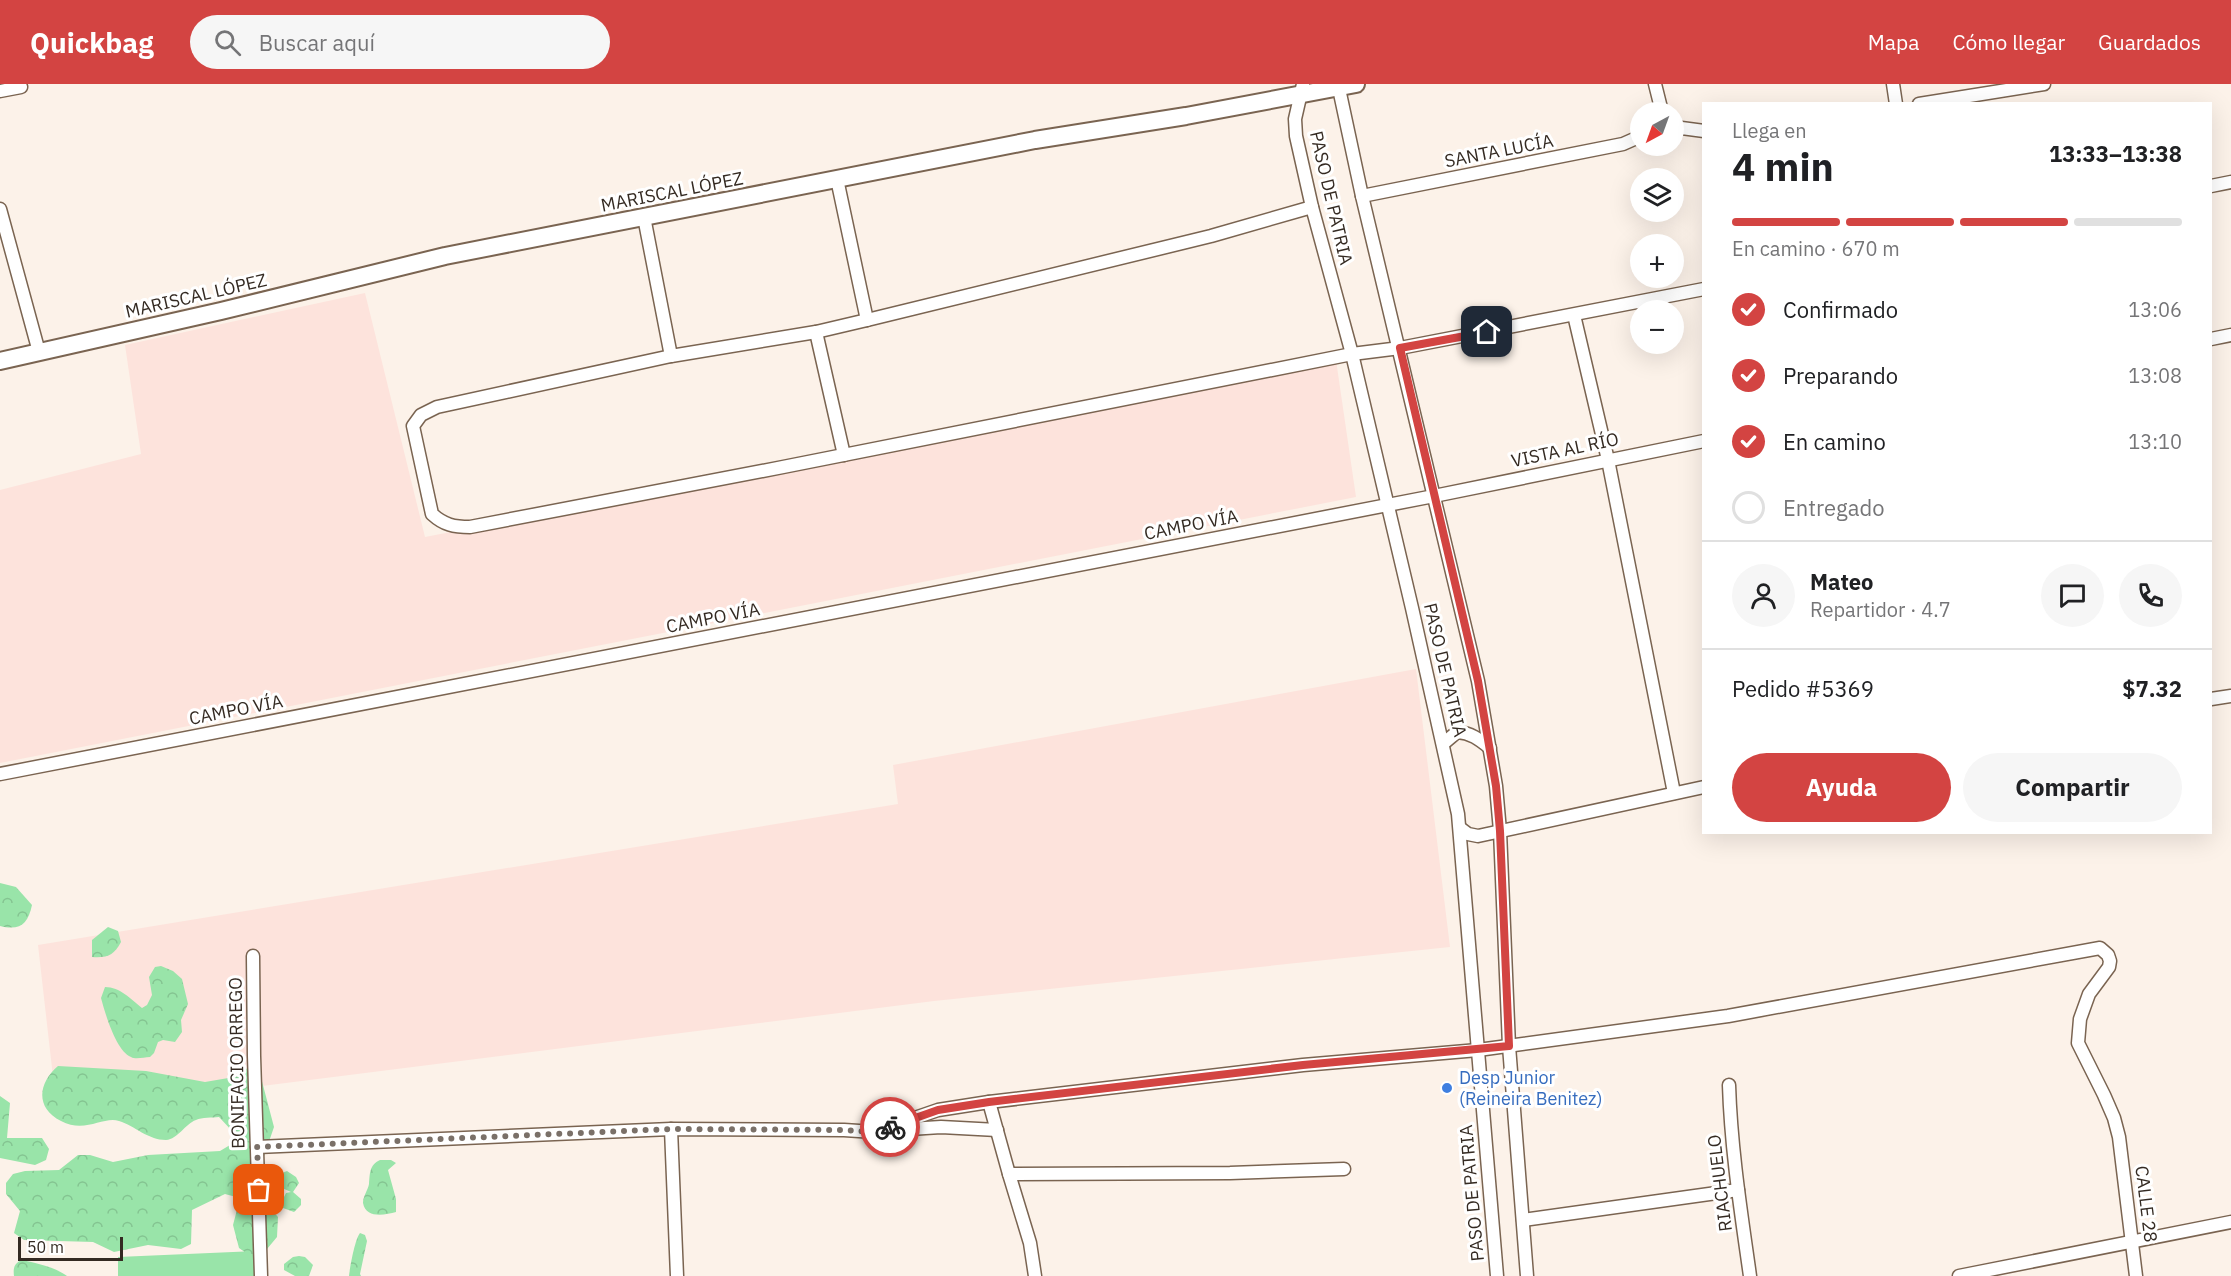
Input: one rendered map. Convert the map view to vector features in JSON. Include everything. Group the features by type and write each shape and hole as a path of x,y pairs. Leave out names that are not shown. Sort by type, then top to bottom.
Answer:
{"street":[{"name":"MARISCAL LÓPEZ","path":"0,361 221,311 445,256 1302,89 1356,84"},
{"path":"1655,84 1659,102"},
{"path":"1893,84 1896,102"},
{"path":"1930,102 2042,84"},
{"name":"PASO DE PATRIA","path":"1338,86 1362,196 1478,681 1490,748 1500,831 1509,1046 1527,1276"},
{"path":"0,91 21,87"},
{"name":"PASO DE PATRIA","path":"1302,89 1295,119 1296,136 1388,505 1444,743 1460,828 1497,1276"},
{"path":"1684,129 1702,131"},
{"name":"SANTA LUCÍA","path":"1362,196 1630,141"},
{"path":"837,179 867,320"},
{"path":"2212,186 2231,182"},
{"path":"1312,207 1211,236 816,332 671,356 437,407 421,415 413,426 432,514 440,522 451,526 470,527 1352,354 1400,348 1702,289"},
{"path":"0,209 39,352"},
{"path":"645,217 671,356"},
{"path":"1574,315 1608,460 1674,793"},
{"path":"816,332 844,455"},
{"path":"2212,339 2231,335"},
{"name":"VISTA AL RÍO","path":"1434,496 1702,441"},
{"name":"CAMPO VÍA","path":"0,774 1434,496"},
{"path":"2212,699 2231,696"},
{"path":"1444,743 1457,732 1476,736 1490,748"},
{"path":"1460,828 1468,834 1478,836 1702,788"},
{"name":"CALLE 28","path":"1509,1046 1728,1016 2100,948 2108,955 2109,967 2089,994 2080,1019 2078,1043 2104,1095 2119,1137 2136,1276"},
{"name":"BONIFACIO ORREGO","path":"253,956 261,1276"},
{"path":"878,1131 938,1110 989,1102 1303,1065 1509,1046"},
{"name":"RIACHUELO","path":"1729,1085 1730,1122 1737,1190 1750,1276"},
{"path":"989,1102 1030,1243 1035,1276"},
{"path":"257,1147 671,1129 878,1131 940,1127 997,1130"},
{"path":"671,1129 677,1276"},
{"path":"1009,1174 1230,1173 1344,1169"},
{"path":"1523,1220 1737,1190"},
{"path":"1959,1276 2231,1222"}],"shaded area":[{"path":"365,293 425,537 1336,360 1356,497 0,763 0,490 141,454 125,345"},
{"path":"1416,669 1450,947 934,1001 57,1112 38,945 898,804 893,765"}],"green space":[{"path":"0,883 16,887 32,905 28,917 18,927 0,926"},
{"path":"108,927 118,931 121,942 110,955 92,957 92,940"},
{"path":"161,966 173,971 182,979 188,1004 181,1020 182,1032 175,1042 163,1040 158,1042 150,1057 133,1058 116,1040 101,998 105,987 116,989 142,1008 147,1005 152,995 149,977 155,967"},
{"path":"58,1066 146,1071 205,1082 240,1076 248,1067 259,1070 274,1127 262,1162 271,1185 270,1208 278,1217 277,1237 262,1255 249,1255 239,1248 233,1225 239,1202 236,1197 225,1194 192,1210 191,1244 181,1249 148,1245 114,1252 93,1242 24,1240 14,1233 20,1211 6,1194 6,1183 13,1174 25,1171 59,1170 78,1155 90,1155 113,1162 148,1155 220,1151 230,1145 234,1133 219,1117 196,1120 174,1137 166,1140 153,1138 125,1123 113,1120 78,1126 70,1125 53,1116 43,1102 43,1087"},
{"path":"0,1096 10,1103 7,1138 42,1138 49,1149 46,1160 35,1165 0,1158"},
{"path":"380,1160 391,1160 396,1163 388,1170 396,1199 396,1212 376,1215 368,1212 363,1203 371,1170"},
{"path":"287,1171 296,1177 299,1183 293,1192 301,1199 301,1205 294,1212 283,1208 281,1203 286,1193 291,1192 278,1184 282,1173"},
{"path":"360,1233 365,1235 367,1241 361,1276 349,1276 355,1247"},
{"path":"256,1251 256,1276 118,1276 118,1257"},
{"path":"293,1257 305,1257 313,1265 309,1276 295,1276 284,1270 284,1264"},
{"path":"21,1260 51,1268 67,1276 14,1276 15,1266"}],"way so far":[{"path":"259,1190 257,1147 671,1129 874,1132 890,1127"}],"place":[{"name":"Desp Junior (Reineira Benitez)","path":"1447,1088"}],"route":[{"path":"890,1127 938,1110 989,1102 1303,1065 1509,1046 1496,786 1478,681 1400,348 1487,332"}]}
